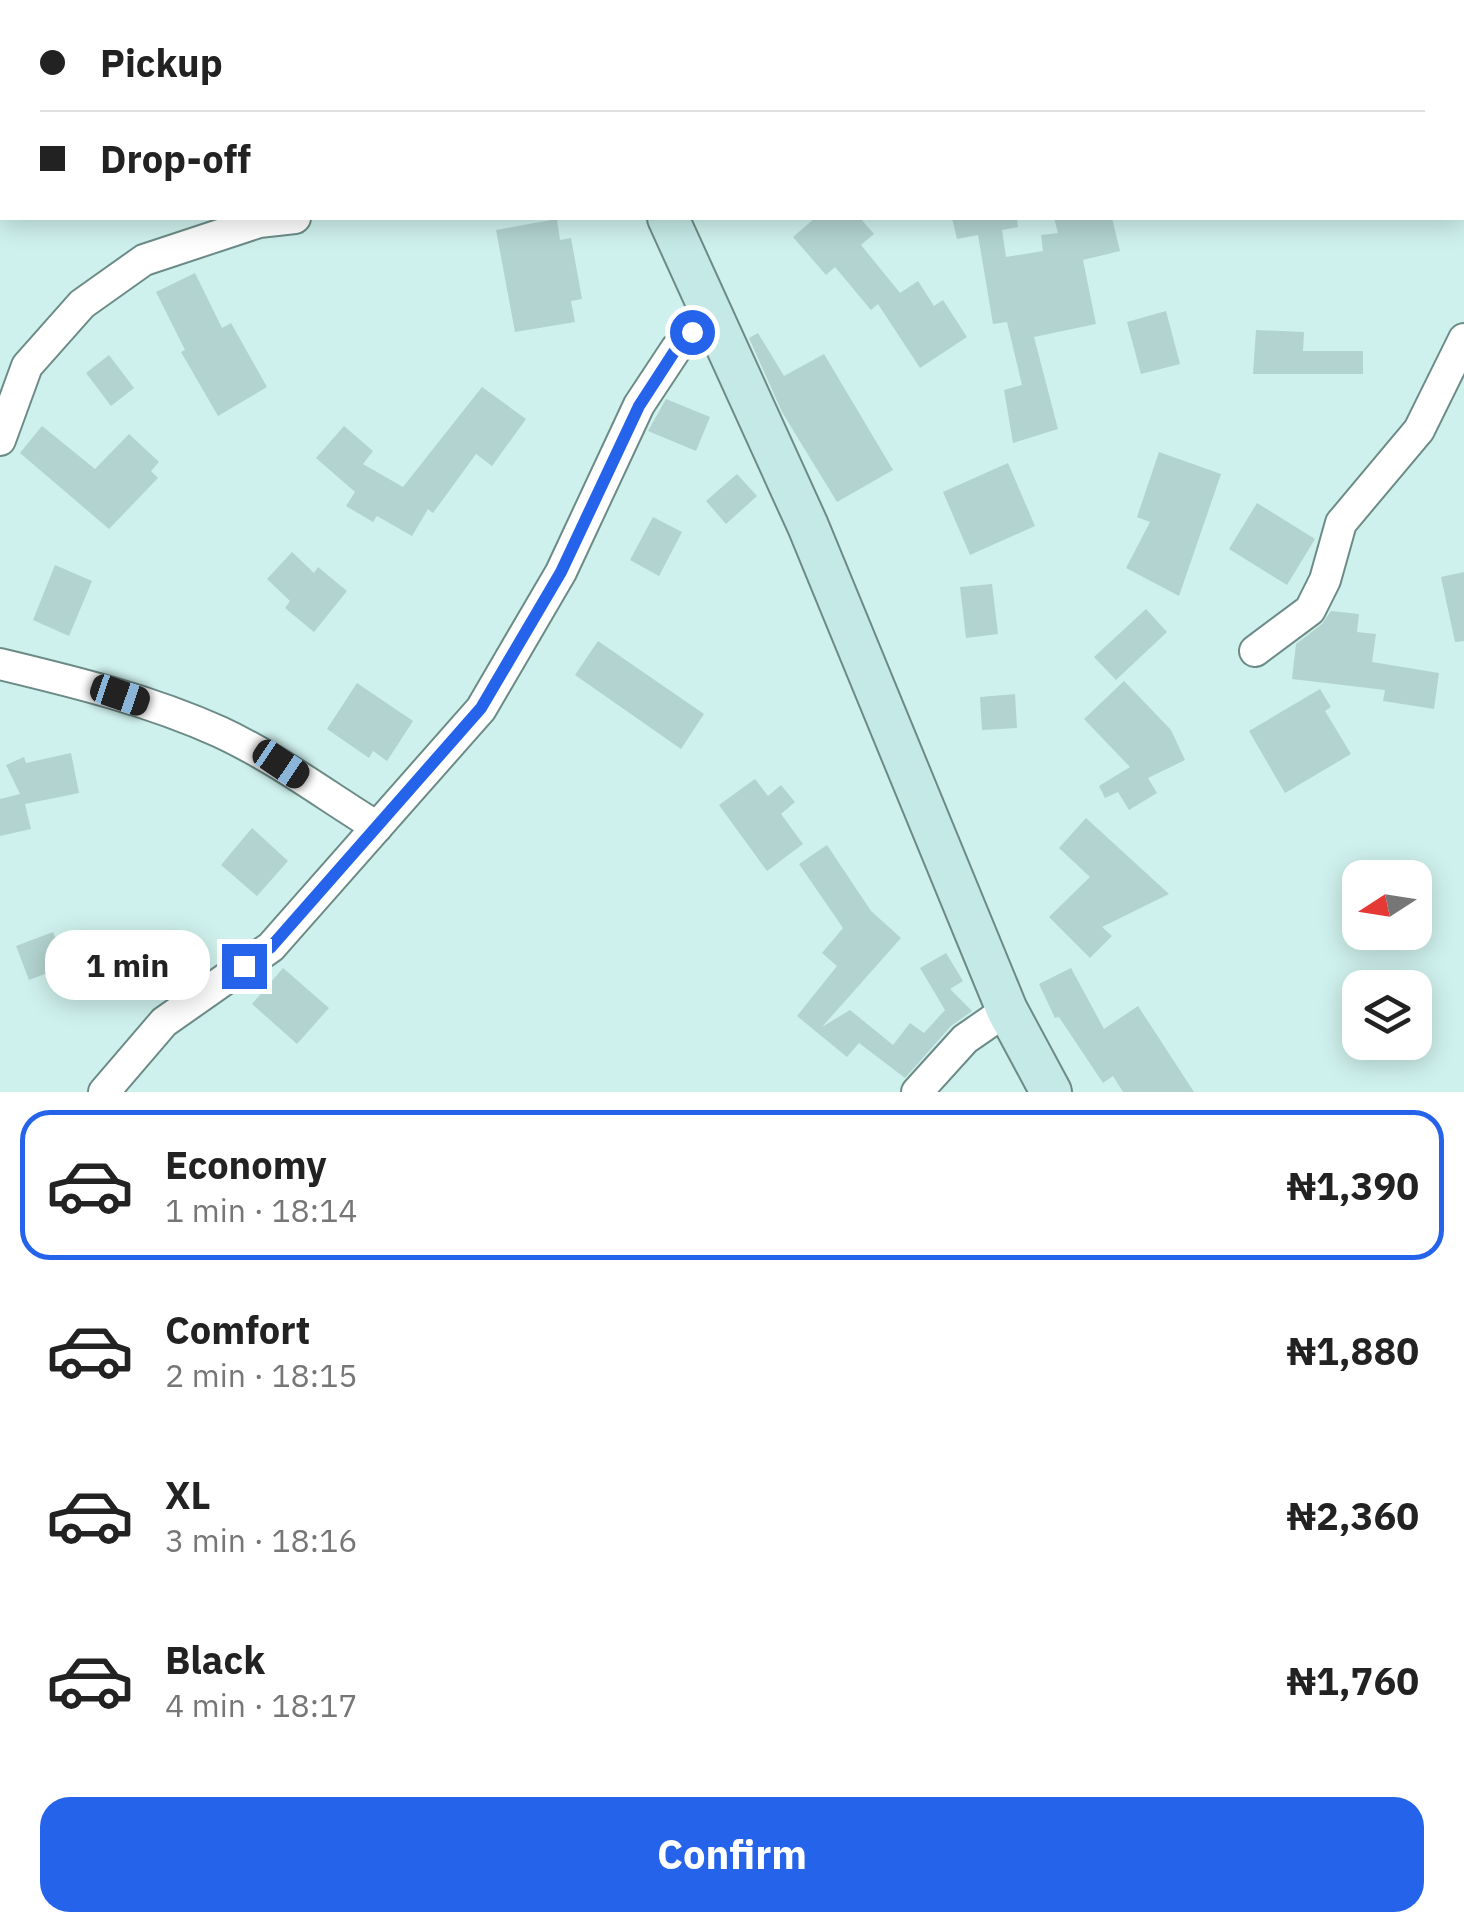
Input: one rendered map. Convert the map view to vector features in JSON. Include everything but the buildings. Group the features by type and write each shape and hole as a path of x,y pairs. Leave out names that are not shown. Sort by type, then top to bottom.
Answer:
{"main road":[{"path":"669,220 808,526 1007,1010 1051,1092"}],"street":[{"path":"0,440 27,366 82,304 144,260 259,222 277,220"},
{"path":"104,1092 164,1022 271,947 481,708 561,572 639,406 676,349 710,316"},
{"path":"1255,651 1310,610 1324,580 1341,523 1419,430 1464,339"},
{"path":"0,664 120,695 221,733 281,764 377,827"},
{"path":"917,1092 965,1038 1007,1010"}],"route":[{"path":"244,966 271,947 481,708 561,572 639,406 676,349 692,332"}]}
